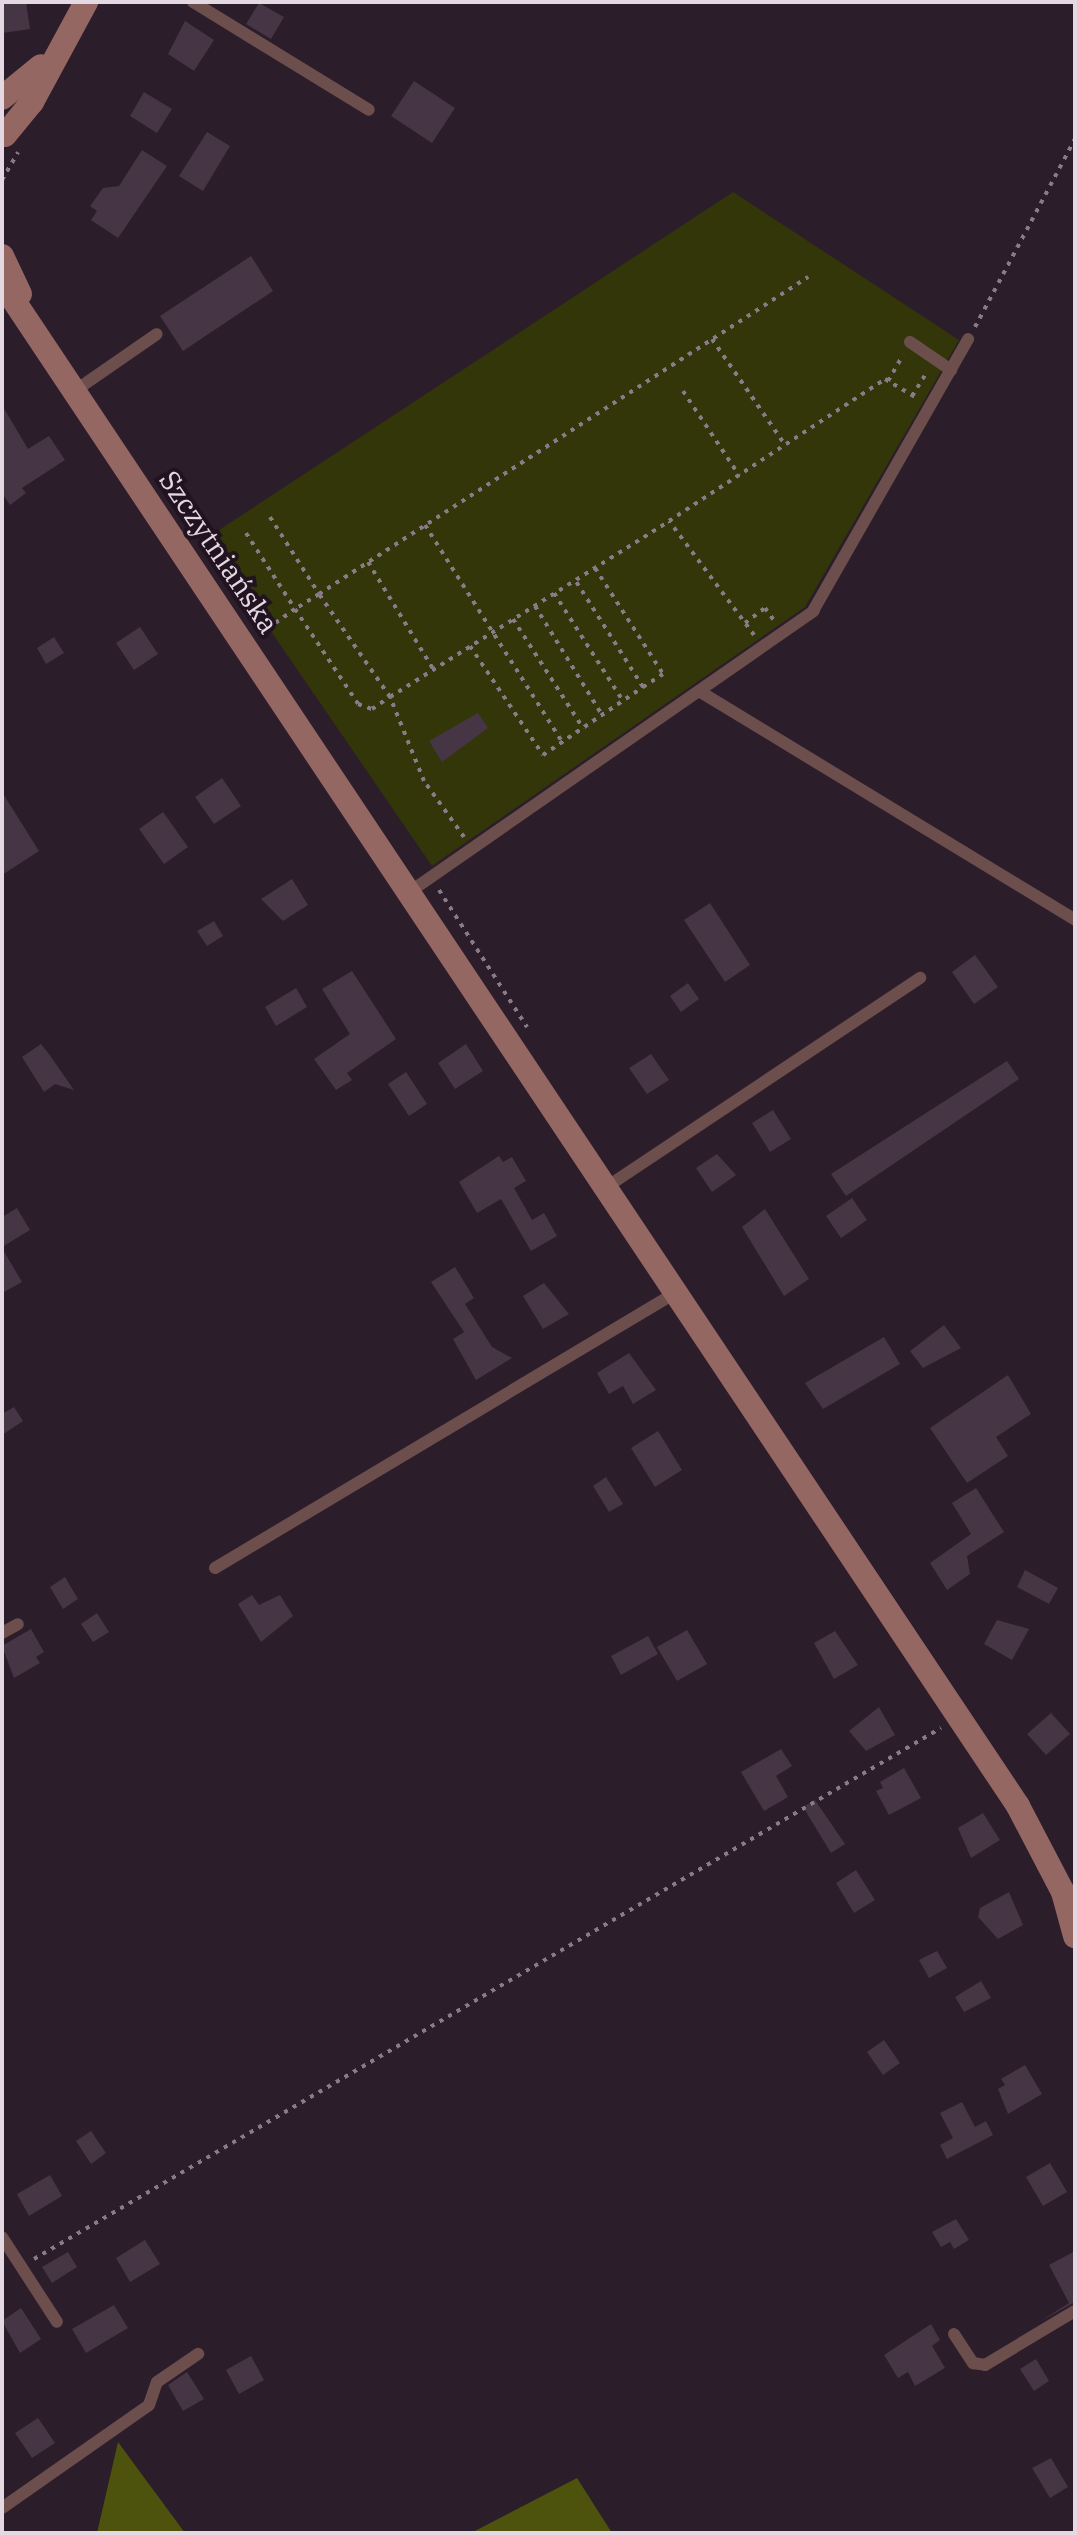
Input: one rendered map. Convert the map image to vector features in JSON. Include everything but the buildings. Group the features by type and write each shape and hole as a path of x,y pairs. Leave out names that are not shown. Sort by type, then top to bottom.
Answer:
{"street":[{"path":"3,134 32,102 86,2"},
{"path":"2,98 28,82 68,33"},
{"name":"Szczytniańska","path":"2,256 36,329"},
{"name":"Szczytniańska","path":"2,283 36,329 408,893 1018,1806 1063,1892 1075,1936"}],"lane":[{"path":"193,2 369,110"},
{"path":"76,390 157,334"},
{"path":"408,893 813,611 968,339"},
{"path":"910,342 951,370"},
{"path":"699,691 1075,920"},
{"path":"605,1188 920,978"},
{"path":"215,1568 675,1293"},
{"path":"2,1633 18,1624"},
{"path":"2,2237 57,2322"},
{"path":"954,2334 973,2363 985,2365 1075,2311"},
{"path":"2,2508 149,2405 157,2382 198,2354"}],"path":[{"path":"968,339 1075,139"},
{"path":"245,644 808,277"},
{"path":"712,339 785,445"},
{"path":"246,533 365,711 888,381 910,342"},
{"path":"912,396 935,359"},
{"path":"888,381 921,402"},
{"path":"683,391 739,475"},
{"path":"270,517 390,697 424,781 472,848"},
{"path":"669,521 763,646"},
{"path":"425,525 562,742"},
{"path":"368,562 433,669"},
{"path":"470,646 543,755 663,674 595,567"},
{"path":"575,580 643,687"},
{"path":"554,593 623,701"},
{"path":"535,606 602,715"},
{"path":"513,619 583,728"},
{"path":"22,2267 931,1734"}],"green space":[{"path":"733,192 959,340 805,607 432,866 207,538"},
{"path":"118,2442 185,2533 97,2533"},
{"path":"577,2478 612,2533 471,2533"}]}
